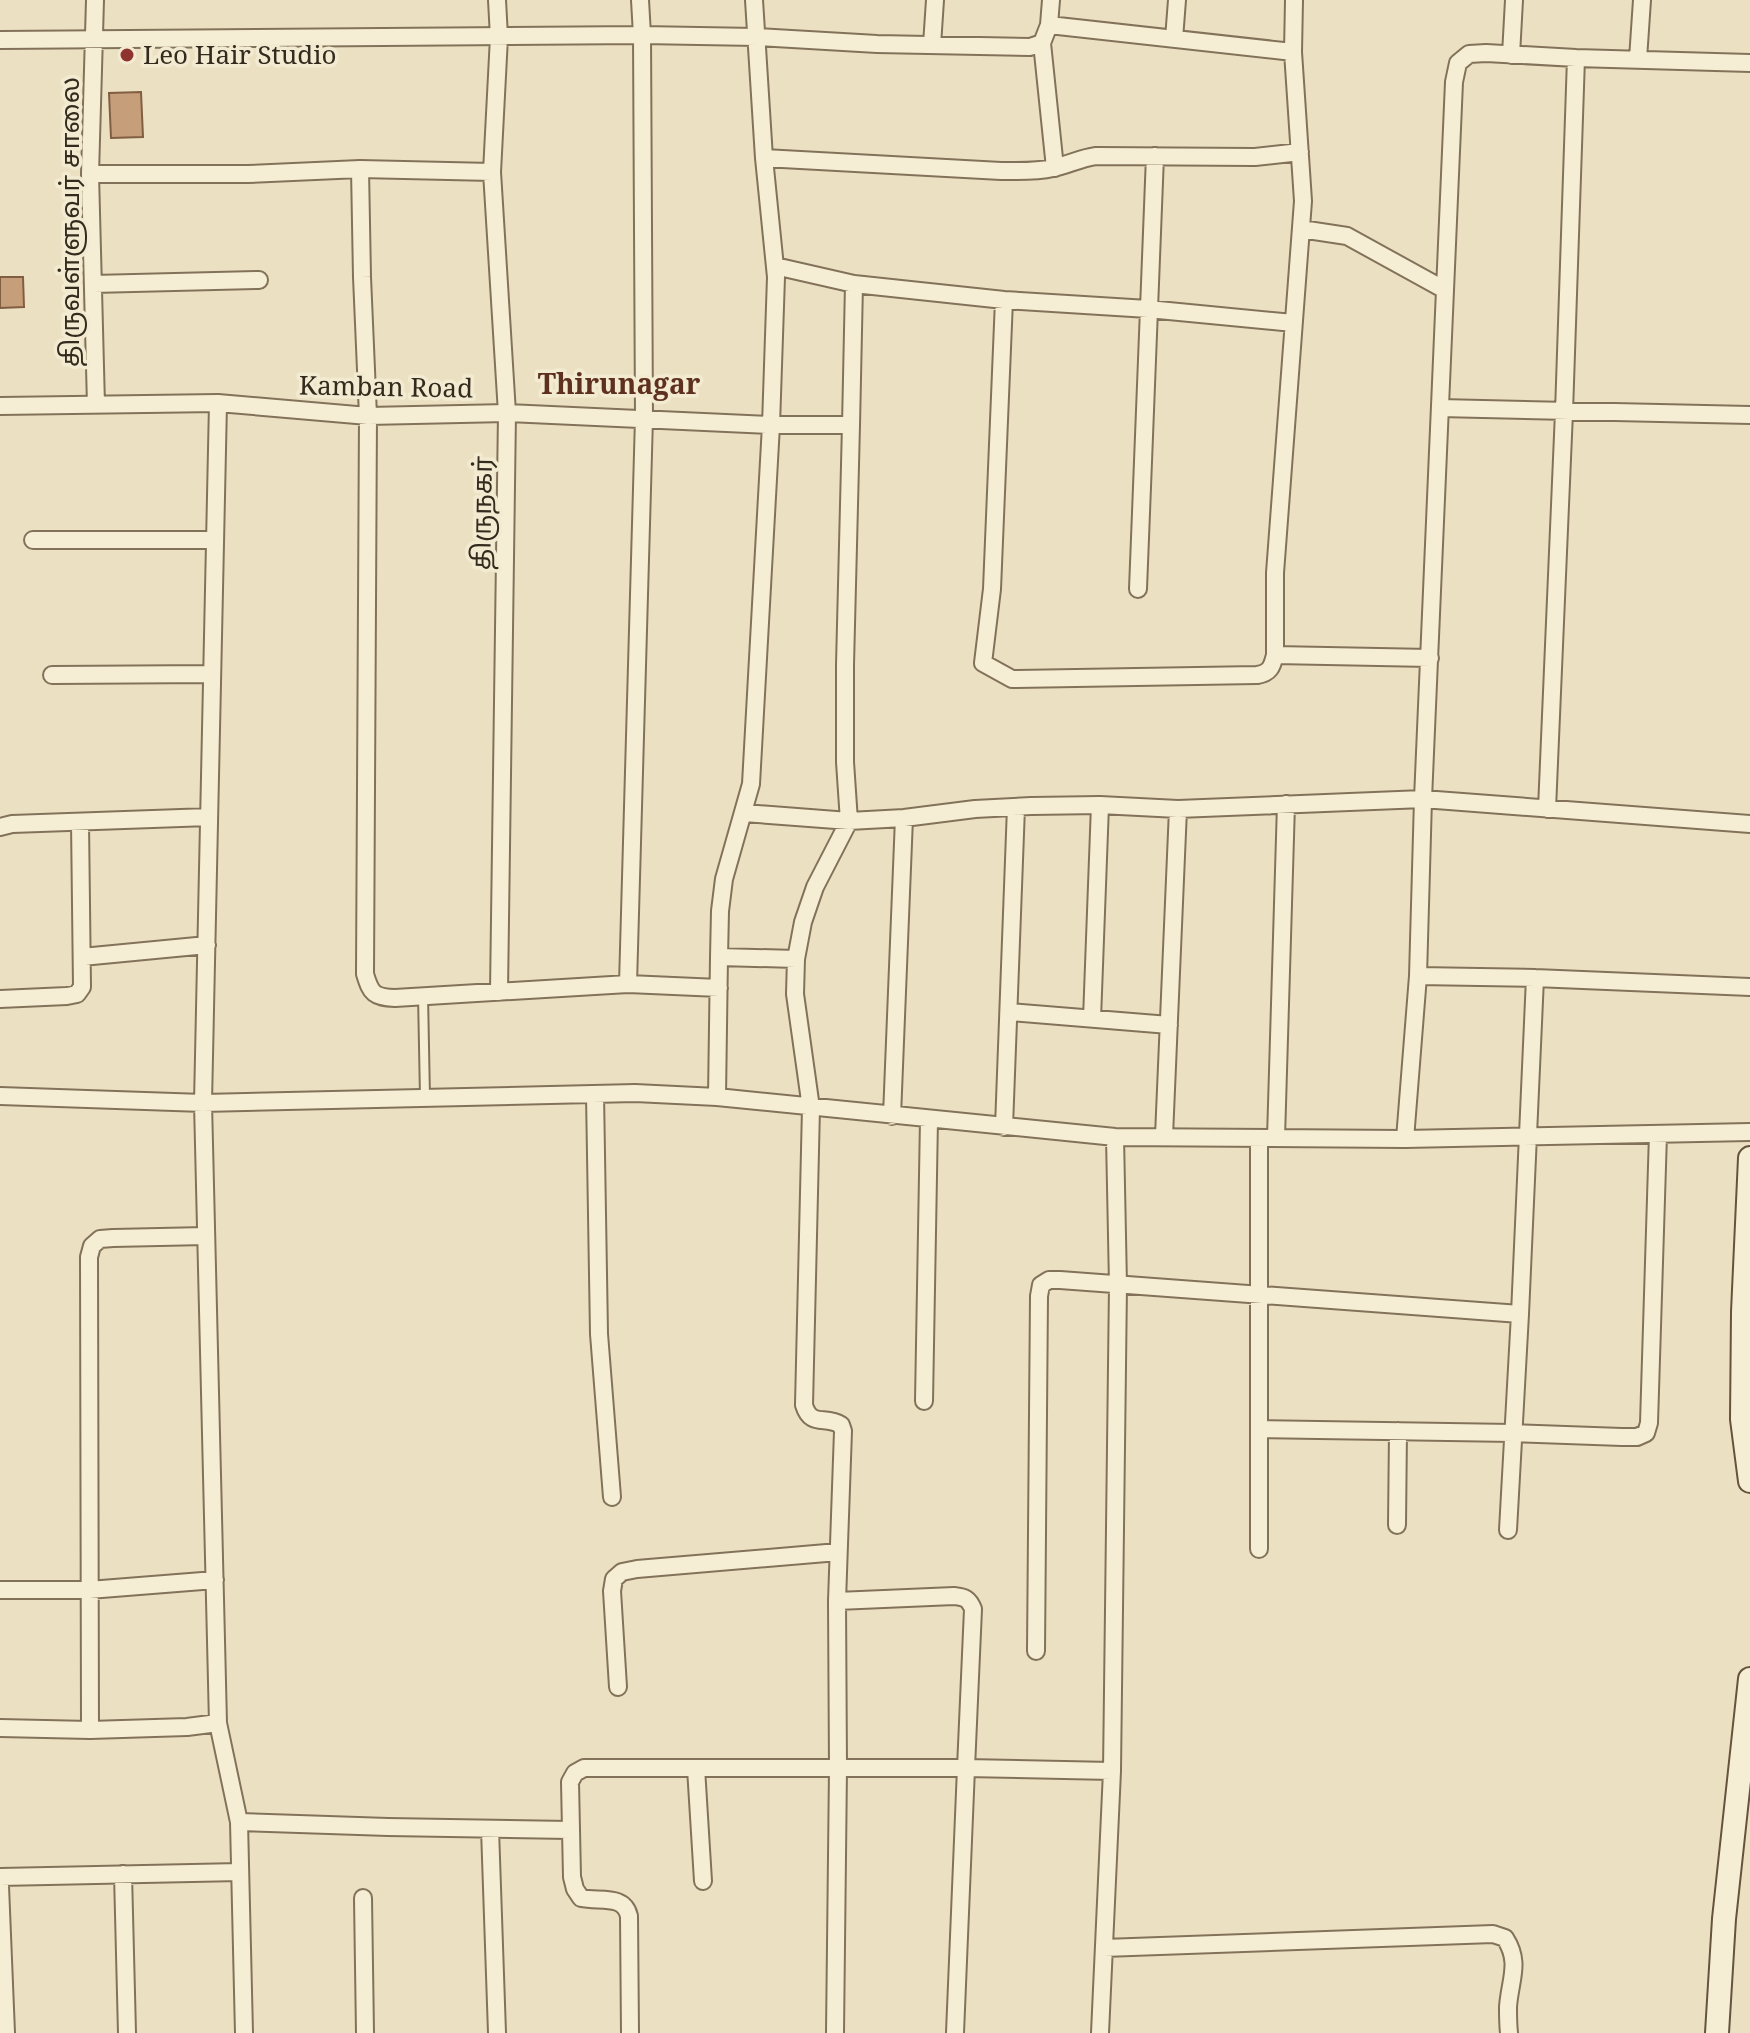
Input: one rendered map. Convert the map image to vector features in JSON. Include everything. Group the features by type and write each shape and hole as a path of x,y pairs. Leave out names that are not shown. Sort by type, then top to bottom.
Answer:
{"main road":[{"path":"1750,1158 1742,1419 1750,1481"},
{"path":"1717,2033 1724,1919 1750,1679"}],"street":[{"name":"திருவள்ளுவர் சாலை","path":"95,0 90,174 96,405"},
{"name":"திருநகர்","path":"497,0 499,37 492,172 507,413 499,992"},
{"path":"628,984 644,418 640,0"},
{"path":"717,1097 720,911 724,879 751,784 771,425 775,266 764,158 754,0"},
{"path":"932,45 935,0"},
{"path":"1051,0 1049,25 1042,43 1055,168"},
{"path":"1174,39 1177,0"},
{"path":"1004,300 992,589 983,663 1012,679 1265,674 1271,668 1275,655 1275,573 1303,201 1293,52 1294,0"},
{"path":"1511,55 1514,0"},
{"path":"1638,59 1642,0"},
{"path":"1049,25 1293,52"},
{"path":"0,40 642,35 877,44 1030,47 1042,43"},
{"path":"1405,1139 1418,976 1454,82 1458,63 1469,54 1750,63"},
{"path":"1547,809 1576,58"},
{"path":"764,158 1034,171 1096,156 1255,157 1300,152"},
{"path":"1138,589 1155,156"},
{"path":"360,169 368,416 365,974 370,989 380,997 628,984 719,988"},
{"path":"90,174 248,174 360,169 492,172"},
{"path":"1301,229 1347,236 1445,290"},
{"path":"775,266 854,284 1004,300 1148,309 1293,323"},
{"path":"93,284 259,280"},
{"path":"835,2033 837,1601 843,1431 841,1425 834,1421 815,1420 807,1414 804,1405 811,1108 795,994 796,959 803,922 815,887 849,821 845,762 845,665 854,284"},
{"path":"218,403 203,1103 218,1723 239,1822 244,2033"},
{"name":"Kamban Road","path":"0,406 218,403 368,416 507,413 771,425 851,425"},
{"path":"1440,408 1750,415"},
{"path":"33,540 215,540"},
{"path":"1275,655 1430,658"},
{"path":"52,675 212,674"},
{"path":"744,813 849,821 1016,807 1100,805 1178,809 1423,799 1750,824"},
{"path":"1259,1549 1259,1296 1286,804"},
{"path":"1092,1019 1100,805"},
{"path":"1004,1127 1016,807"},
{"path":"1164,1136 1178,809"},
{"path":"0,827 12,824 209,817"},
{"path":"892,1116 904,818"},
{"path":"0,999 67,996 77,994 82,987 80,822"},
{"path":"82,957 207,945"},
{"path":"719,957 796,959"},
{"path":"1418,976 1750,987"},
{"path":"1508,1530 1535,978"},
{"path":"1009,1012 1169,1025"},
{"path":"0,1096 203,1103 635,1093 717,1097 1115,1137 1405,1139 1750,1132"},
{"path":"595,1094 599,1334 612,1497"},
{"path":"924,1401 929,1119"},
{"path":"1259,1429 1622,1437 1637,1437 1646,1433 1649,1423 1658,1134"},
{"path":"1100,2033 1112,1771 1118,1285 1115,1137"},
{"path":"90,1730 89,1257 92,1246 100,1239 206,1236"},
{"path":"1036,1651 1041,1285 1049,1280 1060,1280 1520,1314"},
{"path":"1397,1525 1398,1431"},
{"path":"618,1687 612,1591 614,1579 622,1572 838,1552"},
{"path":"0,1590 89,1590 215,1580"},
{"path":"837,1601 964,1596 973,1609 955,2033"},
{"path":"0,1728 90,1730 218,1723"},
{"path":"630,2033 627,1907 621,1902 581,1898 572,1877 570,1782 575,1773 584,1768 1112,1771"},
{"path":"696,1768 703,1881"},
{"path":"239,1822 570,1830"},
{"path":"490,1829 497,2033"},
{"path":"0,1877 240,1872"},
{"path":"123,1874 127,2033"},
{"path":"0,1886 2,1996 6,2033"},
{"path":"363,1898 365,2033"},
{"path":"1104,1948 1493,1934 1505,1938 1512,1949 1515,1965 1508,2008 1509,2033"}],"lane":[{"path":"423,995 425,1097"}],"building":[{"path":"141,92 143,137 111,138 109,93"},
{"path":"0,277 23,277 24,307 0,308"}],"place":[{"name":"Leo Hair Studio","path":"127,55"}],"district":[{"name":"Thirunagar","path":"619,384"}]}
